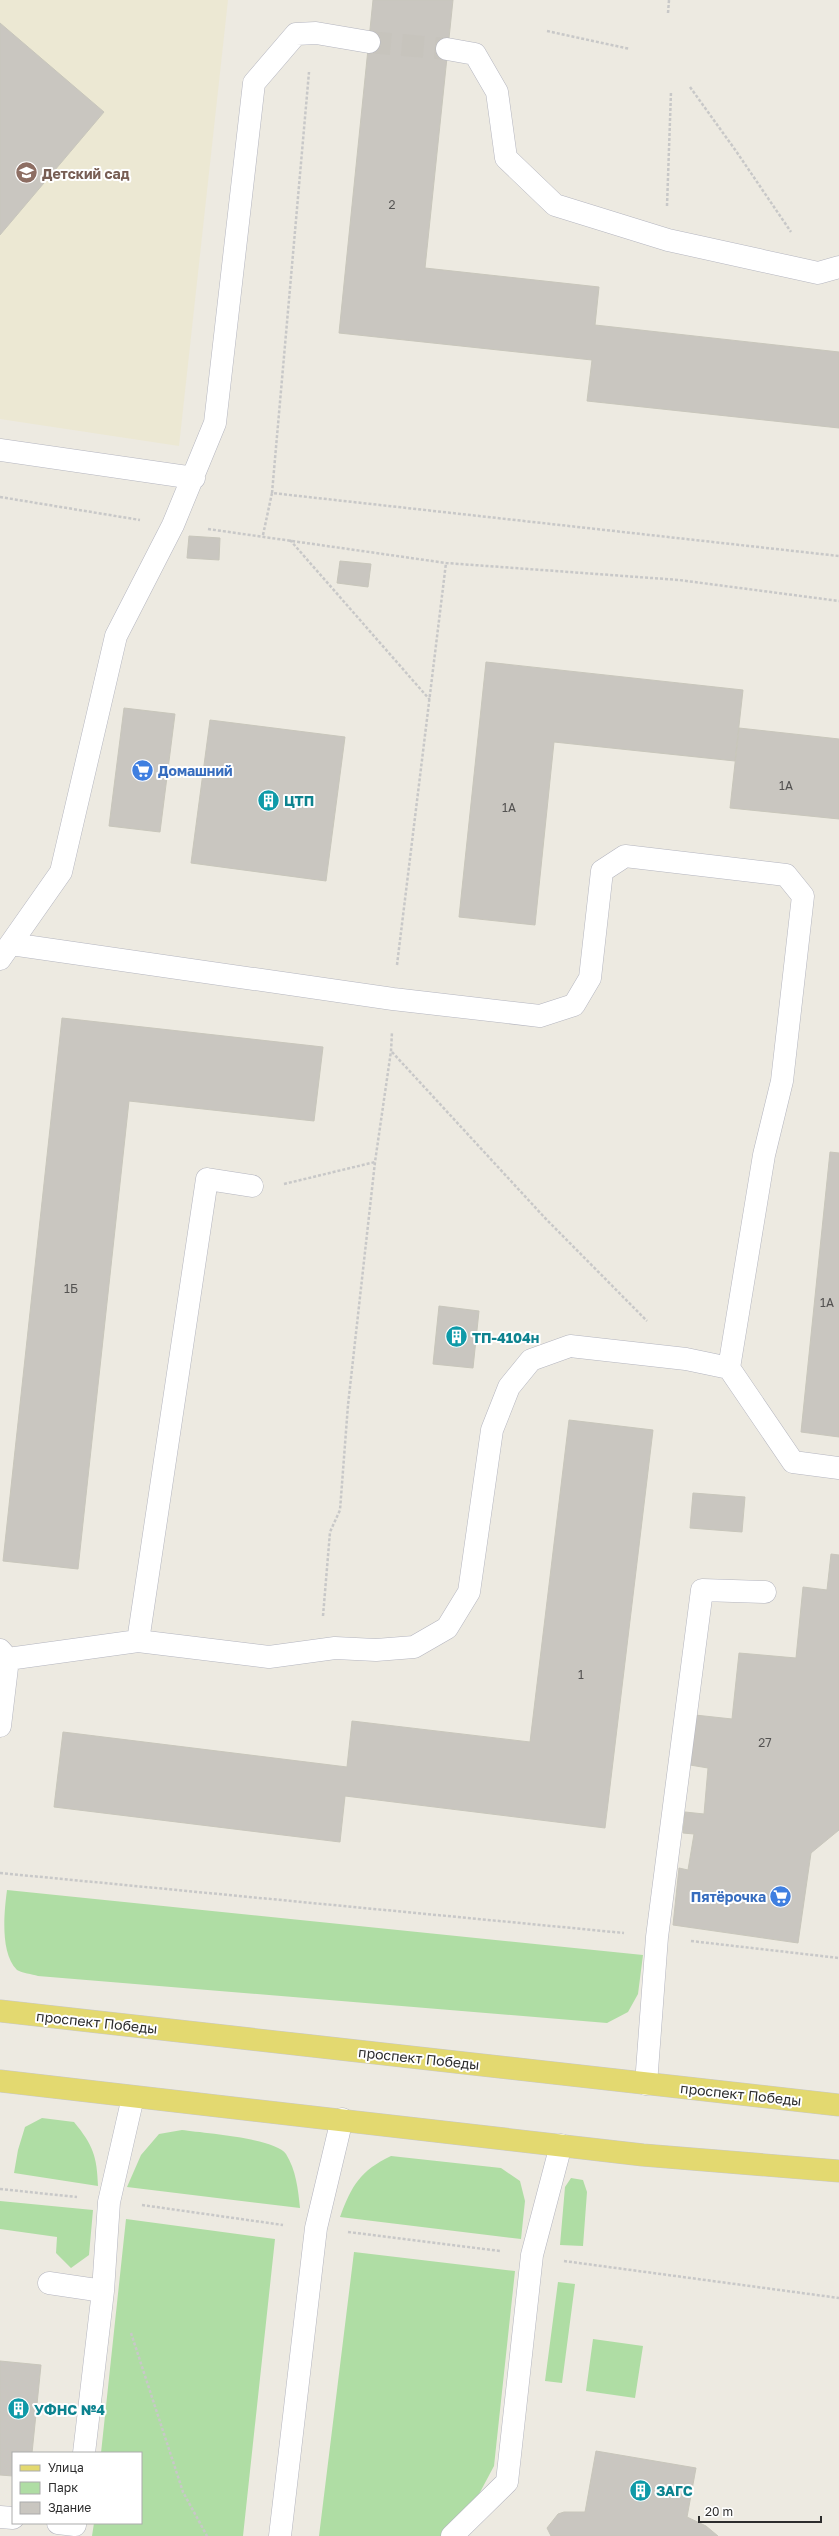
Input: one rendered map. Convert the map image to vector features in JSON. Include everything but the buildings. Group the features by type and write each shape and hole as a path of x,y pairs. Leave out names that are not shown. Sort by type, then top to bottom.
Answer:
{"main road":[{"name":"проспект Победы","path":"0,2011 839,2105"},
{"path":"0,2081 133,2097 342,2119 642,2155 839,2171"}],"lane":[{"path":"369,42 316,33 296,34 254,83 215,423 194,478 173,525 116,636 61,872 6,952 540,1016 574,1005 590,978 602,870 625,856 786,874 803,896 784,1066 764,1155 729,1368 793,1462 839,1468"},
{"path":"448,49 475,54 497,92 506,158 555,205 668,240 818,273 839,265"},
{"path":"0,450 194,478"},
{"path":"138,1641 207,1179 252,1186"},
{"path":"0,1726 4,1654 138,1641 269,1657 318,1650 414,1647 447,1628 469,1592 492,1430 509,1386 531,1360 570,1346 686,1359 729,1368"},
{"path":"646,2084 658,1937 702,1590 765,1592"},
{"path":"84,2452 103,2291 109,2202 133,2097"},
{"path":"280,2536 316,2228 342,2119"},
{"path":"452,2536 507,2482 532,2255 561,2145"},
{"path":"49,2283 103,2291"},
{"path":"0,2517 12,2518"}],"path":[{"path":"668,13 669,0"},
{"path":"546,31 630,49"},
{"path":"263,535 272,492 309,73 316,33"},
{"path":"690,87 736,151 818,273"},
{"path":"668,240 667,173 671,92"},
{"path":"272,492 839,556"},
{"path":"0,497 173,525 263,535 446,563 679,580 839,601"},
{"path":"289,539 430,700"},
{"path":"318,1650 324,1608 330,1532 340,1510 348,1405 375,1162 391,1052 393,999 446,563"},
{"path":"391,1052 545,1218 686,1359"},
{"path":"252,1186 281,1184 375,1162"},
{"path":"0,1873 658,1937 839,1958"},
{"path":"0,2189 532,2255 839,2298"},
{"path":"103,2291 135,2339 183,2492 206,2536"}],"shaded area":[{"path":"0,0 228,0 179,446 0,419"}],"green space":[{"path":"7,1890 643,1955 638,1994 628,2012 607,2023 38,1976 17,1970 8,1954 4,1932"},
{"path":"42,2118 74,2122 86,2137 93,2151 98,2186 14,2173 18,2150 25,2127"},
{"path":"182,2130 238,2137 254,2140 279,2148 286,2154 292,2167 300,2208 127,2187 141,2155 159,2134"},
{"path":"391,2156 501,2168 520,2181 525,2201 521,2239 340,2217 358,2180 372,2167"},
{"path":"571,2178 583,2180 587,2192 583,2246 560,2245 565,2187"},
{"path":"0,2201 93,2210 89,2255 71,2268 56,2253 57,2237 0,2229"},
{"path":"126,2219 275,2239 243,2536 92,2536 94,2524 142,2524 142,2452 101,2452"},
{"path":"354,2252 515,2271 494,2466 478,2496 441,2536 319,2536"},
{"path":"558,2282 575,2284 562,2383 545,2381"},
{"path":"593,2339 643,2346 635,2398 586,2391"}],"tunnel":[{"path":"369,42 447,49"}],"place":[{"name":"Детский сад","path":"26,173"},
{"name":"Домашний","path":"142,770"},
{"name":"ЦТП","path":"268,800"},
{"name":"ТП-4104н","path":"456,1337"},
{"name":"Пятёрочка","path":"781,1896"},
{"name":"УФНС №4","path":"18,2409"},
{"name":"ЗАГС","path":"640,2490"}]}
